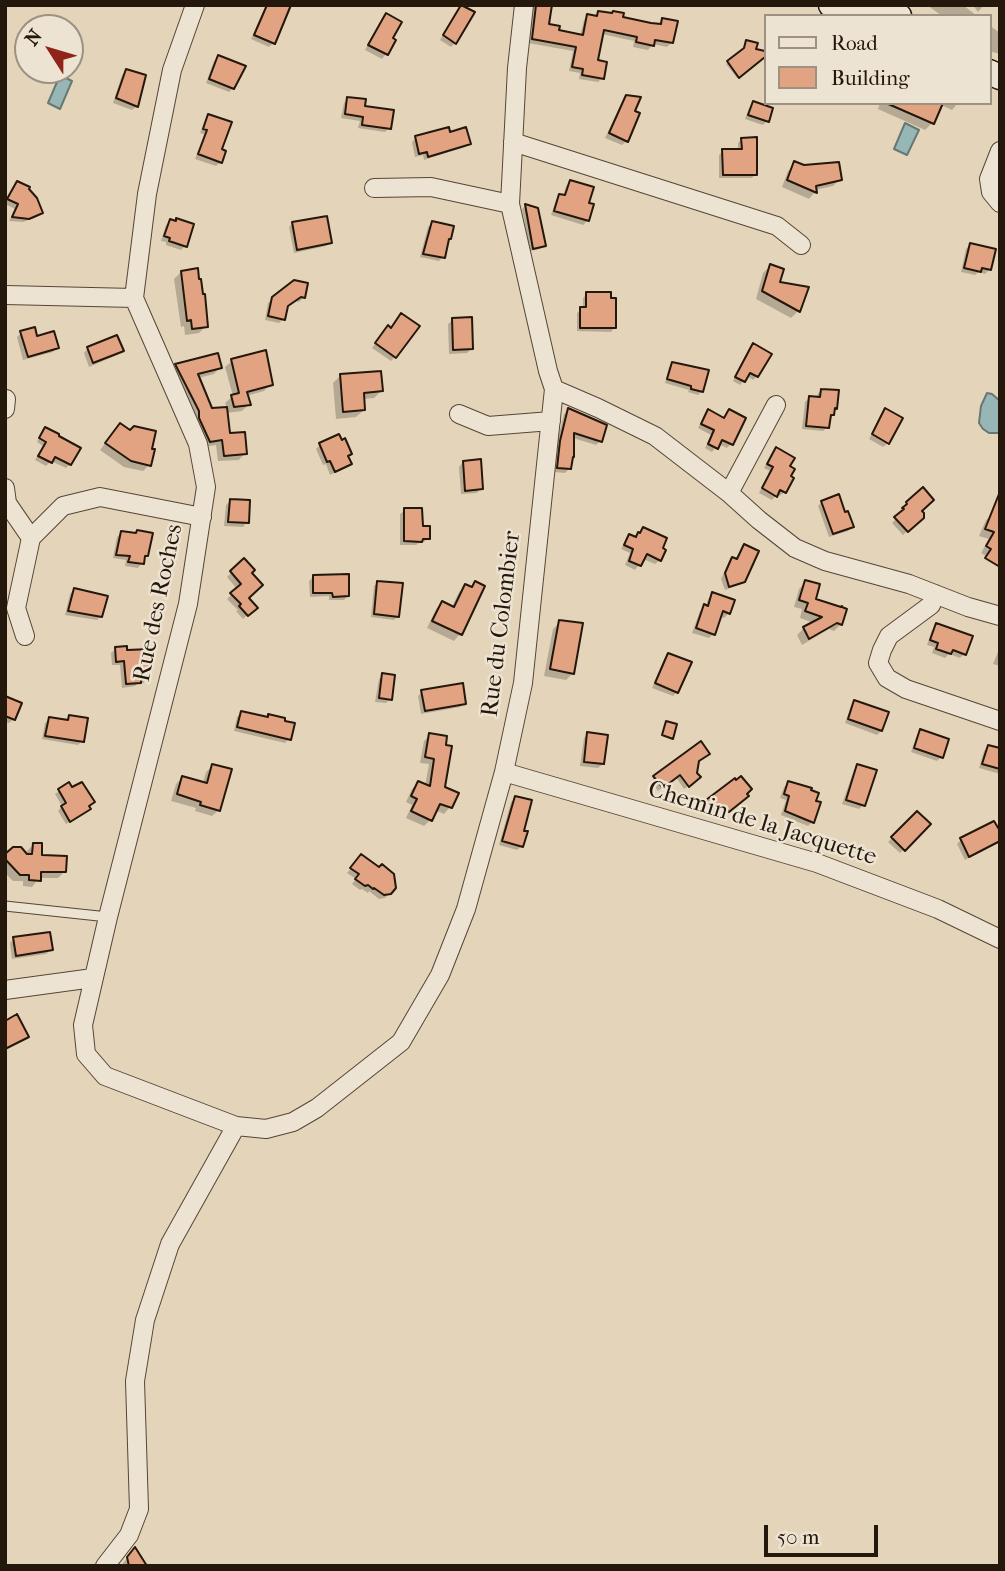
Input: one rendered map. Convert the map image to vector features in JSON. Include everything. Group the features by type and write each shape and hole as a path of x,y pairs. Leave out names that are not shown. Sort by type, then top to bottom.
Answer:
{"street":[{"path":"5,295 134,298 147,194 172,70 195,5"},
{"name":"Rue du Colombier","path":"236,1126 266,1129 293,1122 317,1108 401,1042 440,975 466,909 504,772 523,683 554,389 510,204 517,68 524,5"},
{"path":"831,5 898,11"},
{"path":"513,142 777,226 801,245"},
{"path":"1000,151 989,179 992,192 1000,203"},
{"path":"374,188 431,187 510,204"},
{"name":"Rue des Roches","path":"134,298 198,444 205,487 188,604 83,1025 86,1054 105,1076 236,1126"},
{"path":"554,389 655,436 795,548 825,561 909,584 968,607 1000,616"},
{"path":"5,409 6,399"},
{"path":"729,493 776,405"},
{"path":"459,414 488,426 551,421"},
{"path":"5,488 7,503 31,538"},
{"path":"26,636 16,608 31,538 63,506 100,497 202,517"},
{"path":"936,594 931,605 888,636 878,663 887,678 906,689 1000,721"},
{"name":"Chemin de la Jacquette","path":"504,772 817,863 938,909 1000,939"},
{"path":"5,990 93,978"},
{"path":"104,1566 129,1535 139,1509 135,1381 145,1320 170,1244 236,1126"}],"lane":[{"path":"5,906 108,917"}],"water":[{"path":"56,84 71,84 60,109 48,103"},
{"path":"905,123 919,130 907,155 894,149"},
{"path":"987,393 1000,401 1000,432 997,433 989,433 979,423 981,406"}],"building":[{"path":"267,5 291,5 275,44 254,35"},
{"path":"461,5 475,12 456,44 443,35"},
{"path":"536,5 552,5 549,24 560,26 559,30 583,35 587,14 597,16 598,11 624,13 623,17 651,23 661,24 662,18 678,21 673,43 655,40 654,46 636,42 637,37 604,30 598,60 607,62 604,79 582,75 583,69 572,67 576,47 532,39"},
{"path":"386,13 402,22 388,55 368,45"},
{"path":"746,40 758,43 756,49 764,51 764,58 739,78 727,61 744,48"},
{"path":"218,55 246,66 234,89 209,79"},
{"path":"126,69 146,75 138,107 116,98"},
{"path":"626,95 641,97 635,111 640,113 628,142 609,133"},
{"path":"347,97 366,99 365,106 394,110 391,129 362,125 363,117 345,114"},
{"path":"753,101 773,108 769,122 748,115"},
{"path":"891,105 942,105 934,124"},
{"path":"208,114 232,122 222,149 226,151 222,163 198,154 207,130 203,129"},
{"path":"449,127 450,132 466,127 471,144 428,157 427,152 419,154 415,136"},
{"path":"757,137 757,175 723,175 722,149 742,149 741,138"},
{"path":"794,161 804,165 839,162 842,180 816,186 817,193 787,180"},
{"path":"570,180 594,187 589,203 594,204 589,221 554,211 559,194 565,195"},
{"path":"17,181 30,187 43,213 29,219 12,217 18,204 7,199"},
{"path":"525,204 538,208 546,246 533,249"},
{"path":"327,216 332,243 297,250 292,222"},
{"path":"176,218 194,224 187,247 169,241 170,238 164,236 170,219 176,221"},
{"path":"432,221 454,226 445,258 423,254"},
{"path":"970,243 996,249 991,270 982,268 981,272 964,268"},
{"path":"770,264 784,269 780,282 809,287 800,312 762,291"},
{"path":"198,268 205,294 208,327 192,329 191,320 187,321 181,271"},
{"path":"294,280 308,283 305,298 301,297 288,306 285,320 268,316 272,297"},
{"path":"586,292 611,292 611,298 616,298 616,328 580,328 580,307 586,307"},
{"path":"401,313 420,326 396,358 375,343 388,325 391,328"},
{"path":"472,317 473,349 453,350 452,318"},
{"path":"35,327 37,336 54,331 59,348 28,357 20,331"},
{"path":"117,335 124,351 93,363 87,347"},
{"path":"753,343 772,354 758,377 750,373 745,382 735,377"},
{"path":"266,350 273,385 247,392 251,405 234,407 231,395 239,393 231,359"},
{"path":"218,353 222,368 198,374 212,408 227,407 230,433 245,432 247,454 224,456 222,440 210,442 199,418 199,411 175,364"},
{"path":"672,362 709,370 703,392 667,379"},
{"path":"381,371 383,391 364,393 365,410 343,412 340,374"},
{"path":"821,389 839,390 837,409 835,408 834,415 831,415 829,428 806,426 809,396 820,397"},
{"path":"568,408 607,425 602,442 574,433 571,469 557,468"},
{"path":"885,408 903,418 889,444 872,434"},
{"path":"708,409 724,418 729,409 746,418 733,445 722,440 718,449 708,444 714,430 701,424"},
{"path":"120,423 130,430 134,426 156,431 151,466 131,461 105,443"},
{"path":"45,427 81,448 71,465 55,457 52,463 38,456 46,442 39,438"},
{"path":"339,434 342,440 345,438 352,454 348,456 352,464 335,472 330,461 327,462 319,443"},
{"path":"776,447 795,458 790,466 795,469 791,476 794,478 786,493 780,490 777,497 762,488 773,467 767,464"},
{"path":"481,459 483,489 465,491 463,461"},
{"path":"923,487 934,500 922,511 924,518 908,532 894,517"},
{"path":"839,494 854,527 833,534 821,501"},
{"path":"999,494 1000,567 985,558 991,549 986,546 994,532 985,529"},
{"path":"230,499 250,500 249,523 228,522"},
{"path":"404,508 422,508 423,526 430,526 430,539 423,539 422,542 404,541"},
{"path":"643,527 667,538 661,561 647,554 641,566 629,561 633,549 624,545 629,534 636,537"},
{"path":"137,530 153,533 144,564 128,562 130,556 116,555 121,531 136,533"},
{"path":"744,544 759,551 745,582 729,587 725,573 732,557 737,559"},
{"path":"244,558 263,585 249,598 258,608 248,616 230,593 241,584 230,571"},
{"path":"349,574 349,596 333,597 332,593 313,593 313,575"},
{"path":"805,580 820,584 816,599 847,609 842,625 837,623 809,639 803,627 822,617 805,611 808,603 799,600"},
{"path":"377,581 403,583 399,617 374,614"},
{"path":"475,581 485,586 462,635 432,621 442,601 454,607 465,584 472,587"},
{"path":"74,588 108,596 102,617 68,611"},
{"path":"712,592 735,600 730,614 723,611 715,635 696,628 704,604 708,606"},
{"path":"559,620 583,623 574,674 550,669"},
{"path":"936,623 973,636 966,655 953,650 951,654 936,649 938,643 930,640"},
{"path":"127,646 127,650 151,649 152,660 148,660 150,679 126,684 124,661 116,662 115,647"},
{"path":"668,653 692,662 678,693 655,683"},
{"path":"382,673 395,675 392,700 379,698"},
{"path":"463,683 466,704 425,711 421,690"},
{"path":"5,696 22,703 15,720 5,716"},
{"path":"854,700 889,712 882,731 848,719"},
{"path":"241,711 268,717 268,714 295,723 291,740 237,727"},
{"path":"69,715 88,718 84,742 45,736 49,717 68,720"},
{"path":"666,721 677,724 673,739 662,735"},
{"path":"920,729 949,739 943,758 914,748"},
{"path":"587,732 608,735 604,764 584,762"},
{"path":"429,733 447,736 446,745 452,746 445,787 459,793 452,808 440,804 432,821 411,811 417,799 411,796 418,781 430,786 434,759 425,757"},
{"path":"701,741 710,754 699,761 697,773 701,777 689,787 680,775 663,788 653,776"},
{"path":"988,745 1000,748 1000,769 982,764"},
{"path":"212,764 232,769 220,811 177,794 182,776 207,783"},
{"path":"857,764 877,770 865,806 846,800"},
{"path":"741,776 752,789 747,794 749,796 729,812 723,805 715,811 706,800"},
{"path":"788,781 812,788 811,790 819,793 816,801 821,802 814,823 785,811 789,796 784,794"},
{"path":"69,782 72,787 82,782 95,802 89,806 91,809 70,822 61,806 66,803 58,789"},
{"path":"515,796 532,800 523,847 502,841"},
{"path":"917,811 931,824 905,851 891,837"},
{"path":"994,821 1000,831 1000,841 969,857 960,838"},
{"path":"33,843 42,843 42,855 67,856 66,872 41,872 41,881 29,880 29,875 20,875 5,859 5,854 13,847 21,847 27,854 32,854"},
{"path":"361,854 379,867 382,864 394,874 396,888 391,894 384,895 355,879 359,874 350,868"},
{"path":"50,932 53,950 16,956 13,937"},
{"path":"17,1014 29,1037 5,1049 5,1021"},
{"path":"135,1547 147,1566 129,1566 127,1557"}]}
